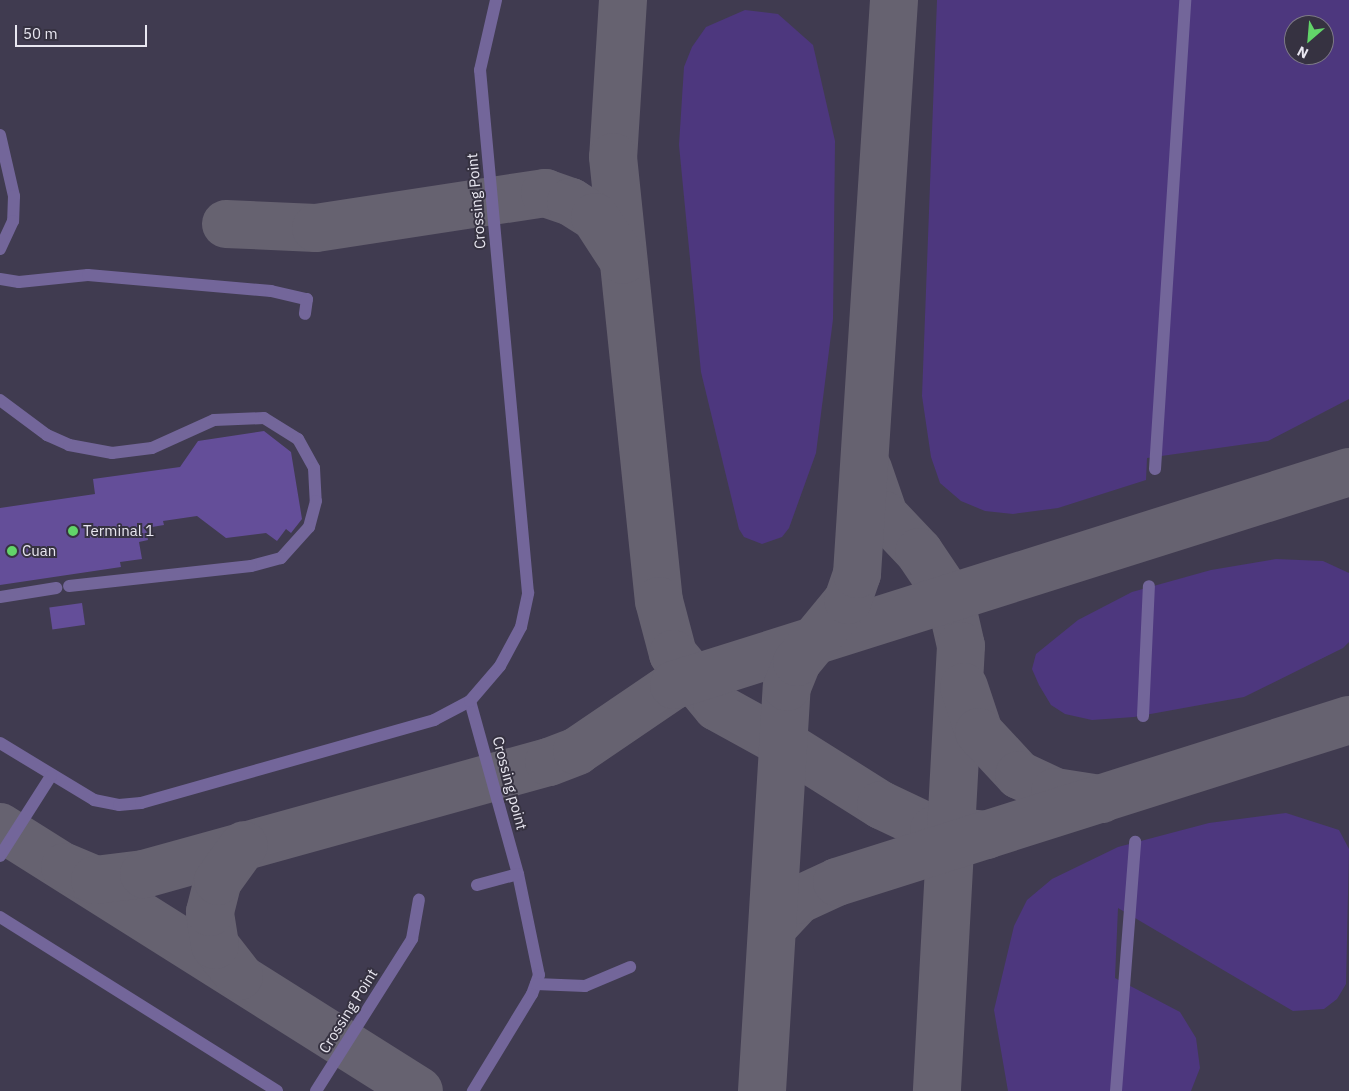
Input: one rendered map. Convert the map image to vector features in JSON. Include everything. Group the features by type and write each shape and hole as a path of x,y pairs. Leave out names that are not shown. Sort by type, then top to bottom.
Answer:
{"lane":[{"name":"Crossing Point","path":"470,701 500,666 521,628 528,593 480,70 496,0"},
{"path":"1155,469 1185,0"},
{"path":"0,136 14,196 13,221 0,249"},
{"path":"0,279 19,282 88,275 271,291 307,299 305,314"},
{"path":"0,400 54,438 112,453 152,448 214,420 264,418 298,439 314,468 316,501 311,521 301,541 281,558 251,566 69,586"},
{"path":"1144,716 1149,586"},
{"path":"0,597 56,588"},
{"path":"0,744 94,800 141,803 434,720 470,701"},
{"name":"Crossing point","path":"470,701 518,874 539,974 536,984"},
{"path":"0,856 51,776"},
{"path":"1116,1091 1135,842"},
{"path":"477,886 518,874"},
{"name":"Crossing Point","path":"316,1091 406,949 416,927 419,900"},
{"path":"0,917 277,1091"},
{"path":"473,1091 536,984 585,986 630,967"}],"shaded area":[{"path":"0,0 1349,0 1349,1091 0,1091"},
{"path":"937,0 1349,0 1349,399 1268,441 1147,458 1146,480 1058,508 1013,514 985,511 961,501 940,483 931,457 922,396"},
{"path":"745,10 778,14 813,45 835,141 833,319 816,453 789,528 782,537 762,544 744,537 739,529 701,372 679,145 684,67 692,47 706,27"},
{"path":"1276,559 1323,561 1349,573 1349,642 1343,648 1244,697 1134,717 1092,720 1065,714 1051,705 1039,685 1032,669 1036,654 1078,620 1132,592 1211,570"},
{"path":"1286,813 1339,830 1349,849 1346,984 1337,999 1324,1009 1293,1011 1118,908 1115,978 1180,1012 1196,1038 1200,1068 1191,1091 1008,1091 994,1010 1014,926 1027,900 1052,879 1118,847 1209,823"}],"building":[{"name":"Terminal 1","path":"264,431 291,452 302,519 291,533 286,529 277,541 266,533 226,538 197,516 163,521 164,525 146,528 148,540 139,542 142,559 120,562 121,567 0,585 0,508 95,494 93,479 180,467 198,441"},
{"path":"82,603 85,625 52,629 49,608"}],"taxiway":[{"path":"623,0 613,157 659,601 673,654 717,707 784,744 881,805 934,830 987,835"},
{"path":"762,1091 787,687 797,662 848,600 857,574 894,0"},
{"path":"226,224 316,228 545,193 571,202 595,217 623,260"},
{"path":"868,469 884,515 919,552 950,598 961,646 937,1091"},
{"path":"65,867 95,880 144,874 549,762 577,751 674,685 1349,472"},
{"path":"964,687 979,732 1019,775 1055,792 1101,799"},
{"path":"773,927 798,900 837,882 1349,720"},
{"path":"0,827 419,1091"},
{"path":"239,976 215,945 210,912 218,881 244,845"}],"place":[{"name":"Terminal 1","path":"73,531"},
{"name":"Cuan","path":"12,551"}]}
